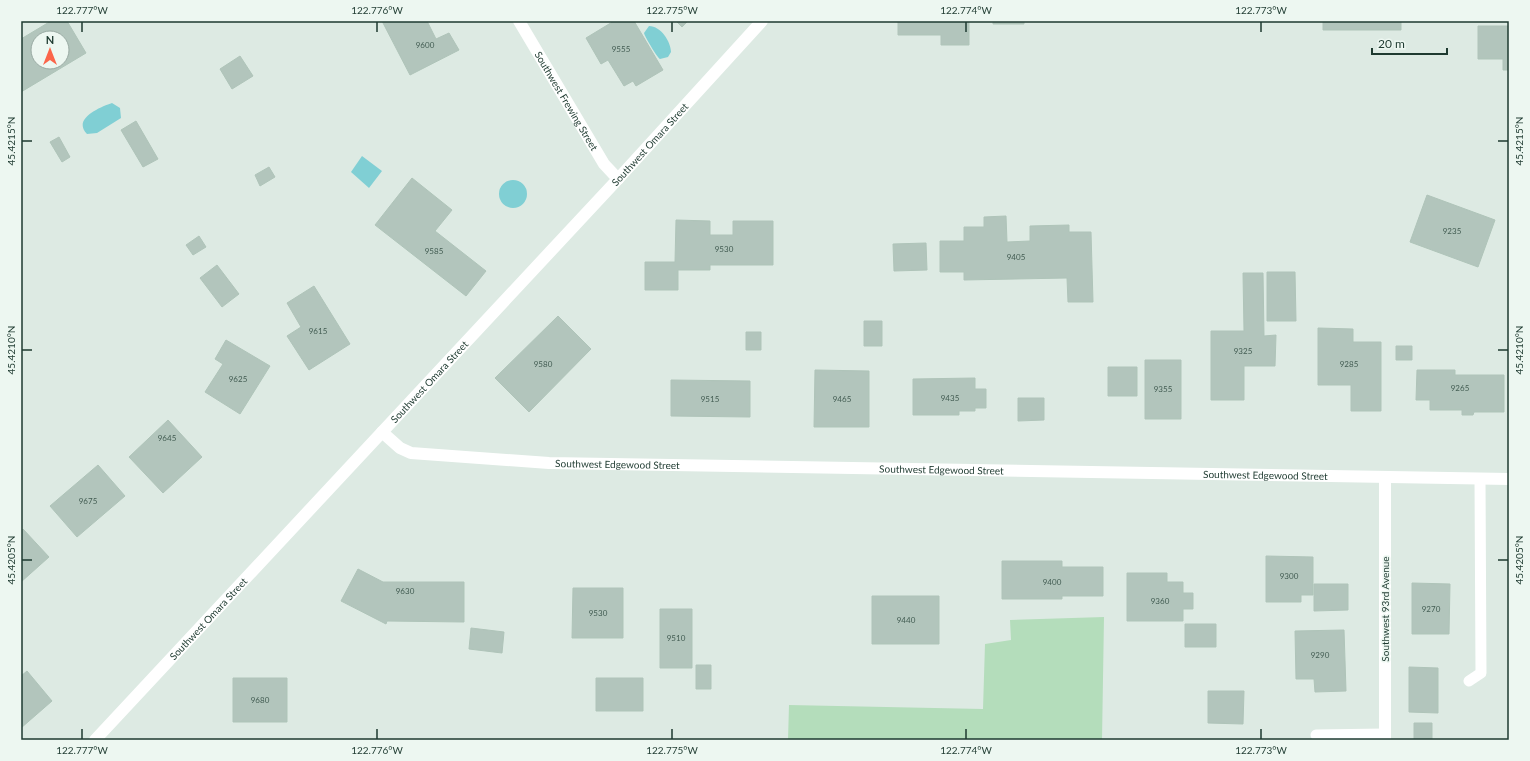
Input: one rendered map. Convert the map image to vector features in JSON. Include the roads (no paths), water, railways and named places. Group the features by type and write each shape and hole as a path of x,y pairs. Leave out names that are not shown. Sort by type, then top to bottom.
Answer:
{"street":[{"name":"Southwest Frewing Street","path":"519,21 604,164 618,179"},
{"name":"Southwest Omara Street","path":"95,740 618,179 762,21"},
{"name":"Southwest Edgewood Street","path":"382,432 400,448 411,453 549,463 1509,479"},
{"name":"Southwest 93rd Avenue","path":"1385,477 1385,737"}],"lane":[{"path":"1469,681 1481,672 1480,479"},
{"path":"1316,735 1385,737"}],"water":[{"path":"649,26 658,29 667,39 671,48 671,52 668,57 660,59 651,47 644,33"},
{"path":"112,103 120,108 121,118 97,133 87,134 83,129 83,123 89,114"},
{"path":"362,156 382,171 369,188 351,172"},
{"path":"513,180 523,184 527,194 523,204 513,208 503,204 499,194 503,184"}]}
